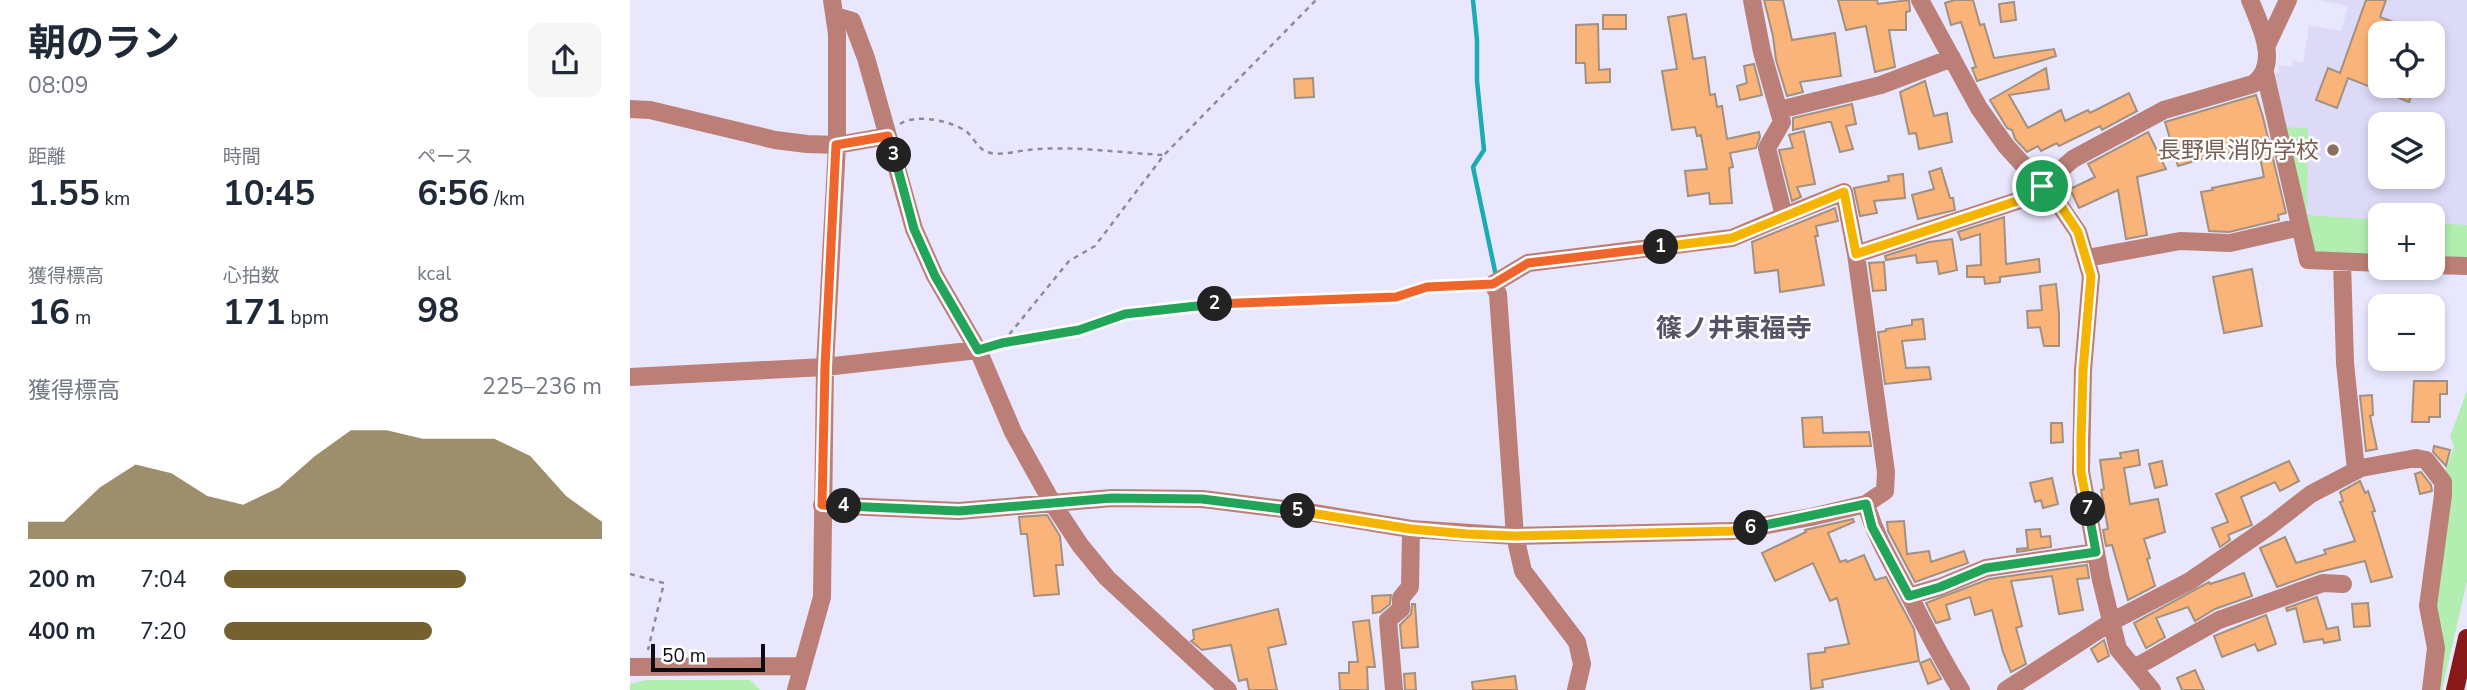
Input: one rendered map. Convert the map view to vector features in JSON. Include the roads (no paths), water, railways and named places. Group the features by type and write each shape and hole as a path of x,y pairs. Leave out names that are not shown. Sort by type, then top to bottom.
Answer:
{"main road":[{"path":"2455,690 2467,638"}],"street":[{"path":"1752,0 1762,52 1782,121 1767,148 1784,216"},
{"path":"1920,0 1979,108 2006,146 2058,202 2078,232 2087,258 2091,276 2083,370 2081,472 2110,622 2118,649 2152,690"},
{"path":"1856,254 2020,200 2042,186 2073,159 2151,116 2253,84 2267,70 2266,47 2250,0"},
{"path":"2266,47 2288,0"},
{"path":"834,8 852,21 866,58 914,229 935,276 978,350 1013,432 1053,504 1080,545 1107,578 1228,690"},
{"path":"796,690 822,597 825,367 836,145 837,34 834,8"},
{"path":"1779,110 1881,85 1952,58"},
{"path":"2265,73 2308,260 2368,263"},
{"path":"630,109 650,110 775,140 807,144 836,145 888,136"},
{"path":"822,505 959,511 1112,498 1202,499 1308,512 1411,529 1515,536 1733,531 1866,504 1885,491 1886,472 1856,254 1844,192 1732,238 1528,263 1493,284 1498,294 1515,536 1523,571 1577,642 1581,664 1576,690"},
{"path":"2087,258 2180,241 2230,243 2300,227"},
{"path":"2342,262 2345,363 2356,470"},
{"path":"2445,265 2467,266"},
{"path":"630,377 825,367 978,350"},
{"path":"2006,690 2110,622 2190,581 2311,494 2356,470 2416,458 2426,460 2443,482 2428,606 2436,648 2431,690"},
{"path":"1866,504 1872,527 1938,655 1961,690"},
{"path":"1394,690 1388,620 1401,609 1401,598 1410,587 1411,529"},
{"path":"1909,596 1940,587 1986,568 2096,552"},
{"path":"2134,668 2219,620 2323,583 2343,584"},
{"path":"637,667 803,666"},
{"path":"2037,671 2042,690"}],"waterway":[{"path":"1473,0 1484,150 1473,167 1496,276"}],"place":[{"name":"長野県消防学校","path":"2333,150"}],"district":[{"name":"篠ノ井東福寺","path":"1734,328"}]}
